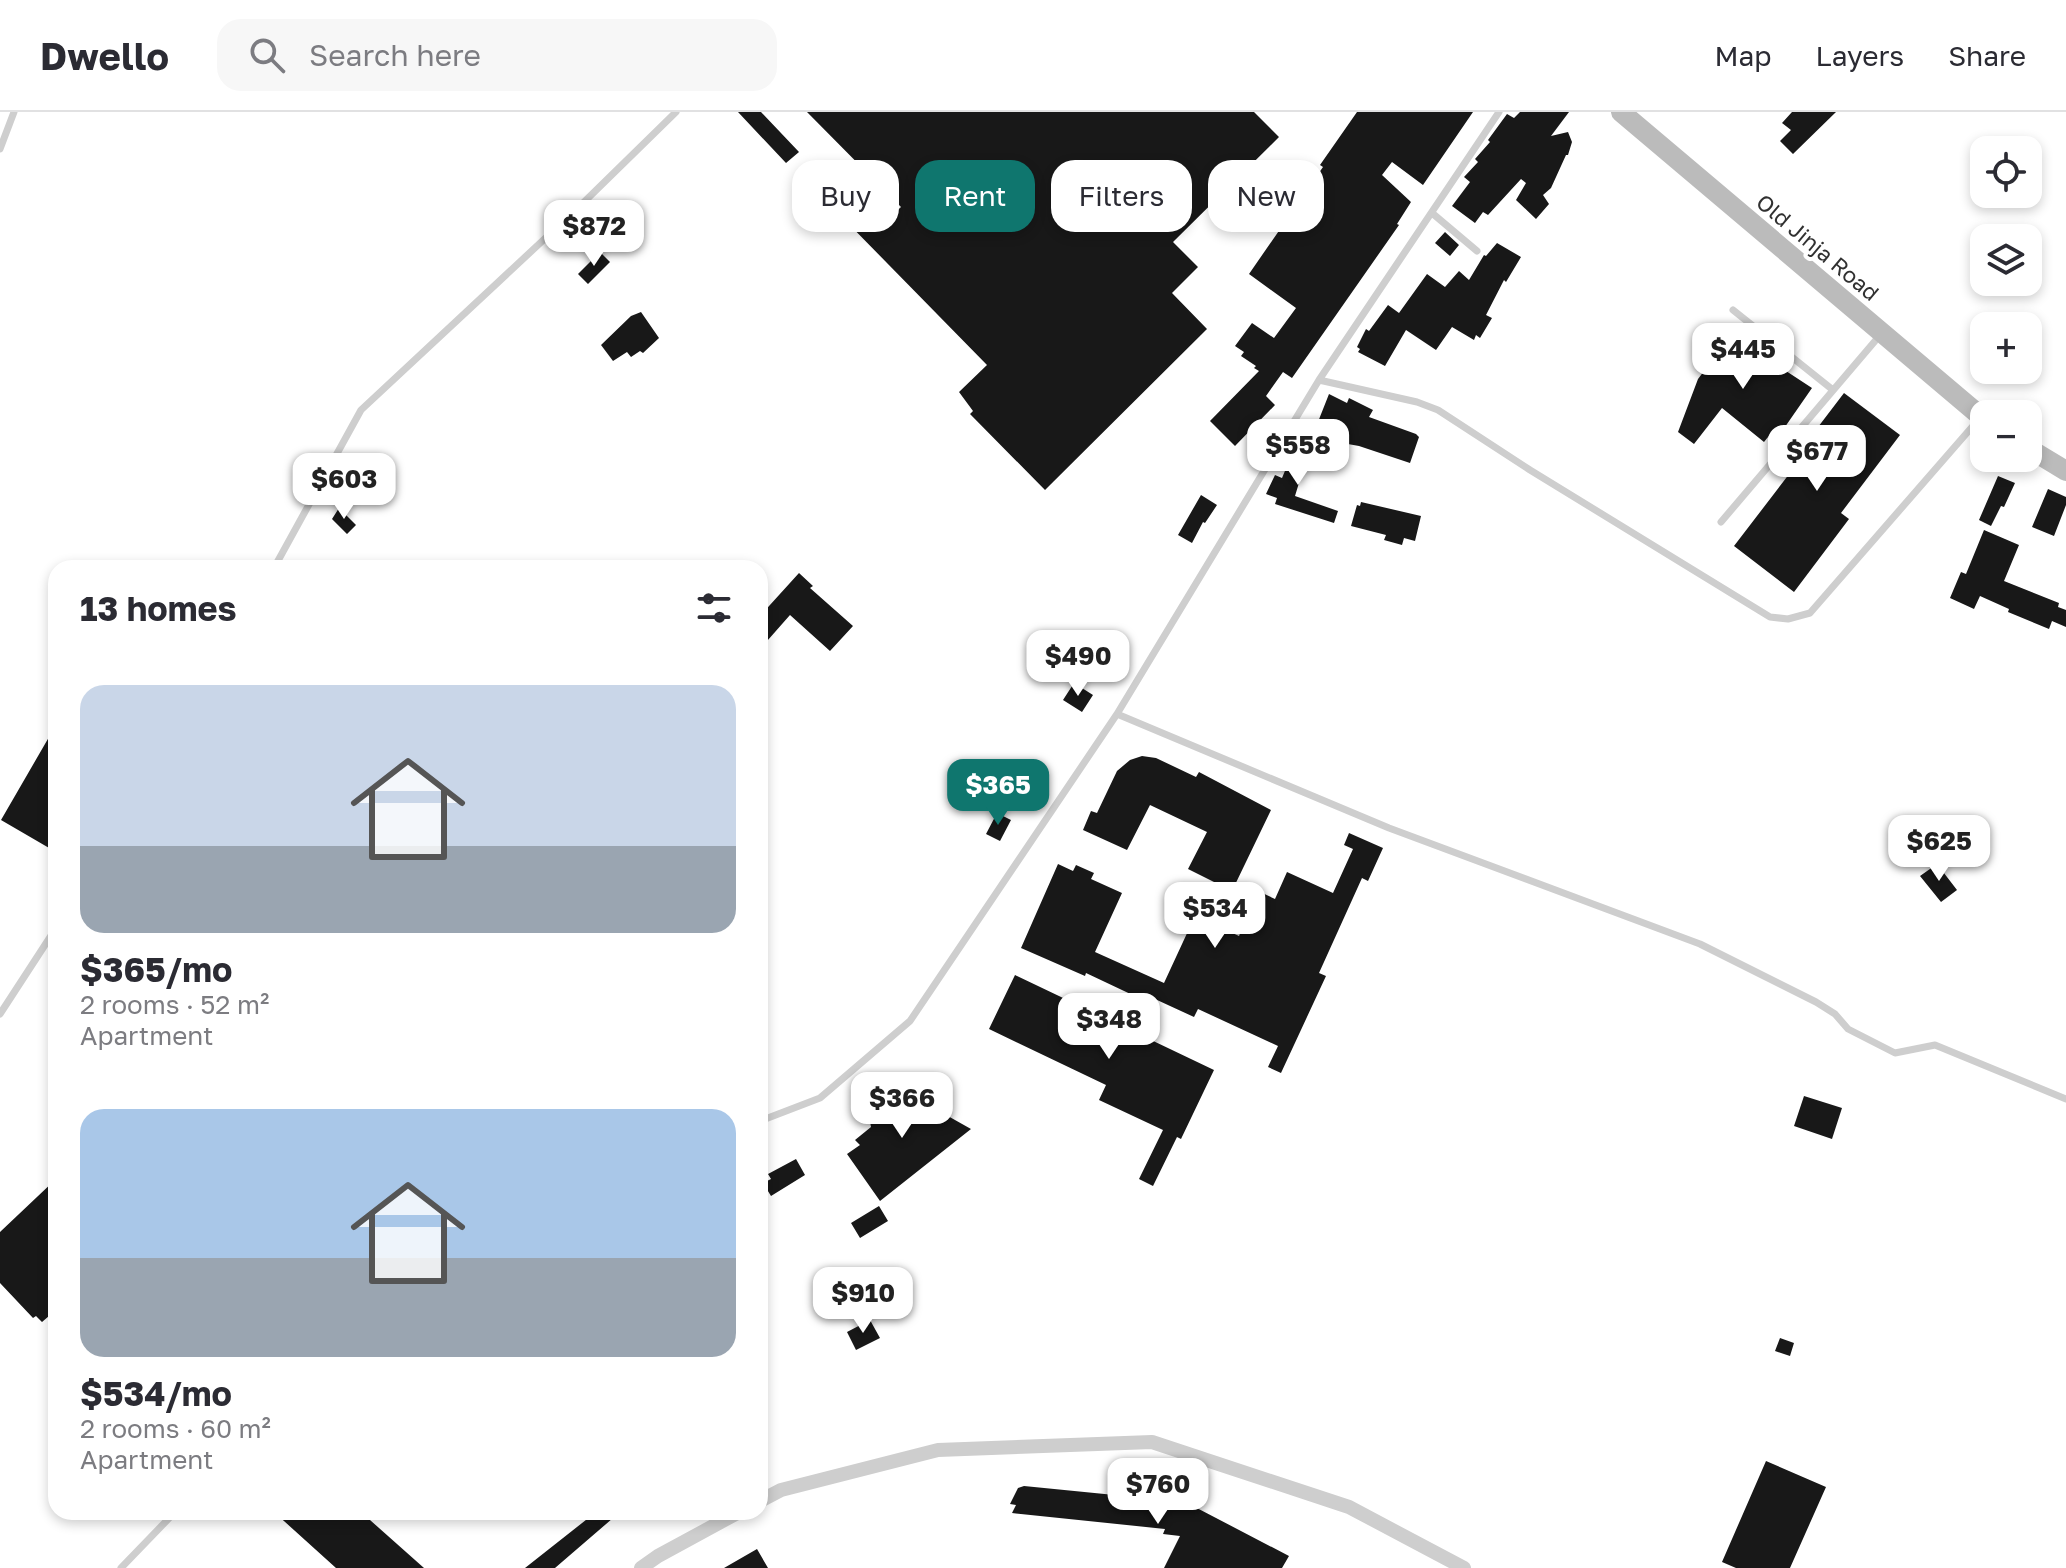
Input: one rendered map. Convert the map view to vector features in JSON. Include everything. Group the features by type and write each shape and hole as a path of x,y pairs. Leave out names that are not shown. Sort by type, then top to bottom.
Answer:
{"main road":[{"name":"Old Jinja Road","path":"1621,112 1970,408"},
{"path":"2042,456 2066,471"}],"street":[{"path":"768,1497 781,1490 938,1450 1152,1442 1349,1507 1464,1568"},
{"path":"641,1568 724,1520"}],"lane":[{"path":"0,149 14,112"},
{"path":"278,560 361,410 676,112"},
{"path":"768,1118 820,1098 910,1021 1117,714 1319,380 1499,112"},
{"path":"1432,213 1477,251"},
{"path":"1733,310 1833,390"},
{"path":"1721,522 1882,332"},
{"path":"1319,380 1417,402 1438,410 1770,617 1788,619 1810,613 1970,432"},
{"path":"1117,714 1389,828 1700,944 1816,1002 1835,1014 1848,1029 1895,1053 1935,1045 2066,1099"},
{"path":"0,1014 48,940"},
{"path":"121,1568 167,1520"}],"building":[{"path":"738,112 761,112 799,152 786,163"},
{"path":"807,112 1254,112 1279,137 1256,160 1208,160 1208,207 1192,223 1192,160 1051,160 1051,232 1183,232 1173,242 1198,267 1172,293 1207,329 1045,490 970,414 973,411 959,392 987,365 857,232 899,232 899,160 854,160"},
{"path":"1357,112 1473,112 1423,185 1392,162 1382,175 1411,202 1399,225 1292,378 1283,372 1266,396 1275,405 1235,446 1210,421 1259,371 1241,356 1244,352 1235,346 1252,323 1274,338 1296,308 1249,274 1278,232 1324,232 1323,160"},
{"path":"1520,112 1569,112 1551,136 1568,132 1572,142 1551,188 1543,195 1549,204 1536,219 1516,200 1526,183 1521,179 1488,215 1483,212 1475,223 1452,206 1470,182 1464,177 1478,162 1475,159 1490,142 1488,140 1507,114 1514,118"},
{"path":"1792,112 1836,112 1793,154 1780,141 1791,130 1782,123"},
{"path":"1445,232 1459,245 1450,256 1435,243"},
{"path":"1497,243 1521,257 1506,282 1504,280 1486,315 1492,318 1480,338 1476,335 1474,340 1452,327 1436,350 1406,330 1385,366 1358,352 1360,349 1357,347 1366,329 1369,331 1388,305 1399,313 1427,274 1445,287 1459,271 1469,280 1484,255"},
{"path":"600,252 610,262 588,284 578,274"},
{"path":"641,312 659,338 643,353 640,351 631,357 627,352 613,361 601,345 631,316"},
{"path":"1724,325 1812,388 1778,437 1772,432 1764,442 1722,408 1694,444 1678,432 1698,379 1707,367"},
{"path":"1844,393 1900,435 1841,513 1849,519 1794,592 1734,546 1803,456 1799,452"},
{"path":"1329,394 1347,403 1349,398 1373,410 1369,417 1416,434 1419,437 1410,463 1359,446 1331,441 1314,432"},
{"path":"1302,442 1316,448 1308,465 1305,463 1295,496 1338,511 1334,523 1275,504 1277,498 1266,494 1275,475 1282,478 1292,454 1295,456"},
{"path":"1998,476 2015,483 1991,526 1979,520"},
{"path":"2048,489 2066,497 2054,536 2032,527"},
{"path":"1201,495 1217,505 1192,543 1178,535"},
{"path":"1361,502 1421,516 1415,541 1404,538 1402,545 1384,540 1386,535 1351,526 1357,505 1360,506"},
{"path":"339,508 356,525 347,534 332,519"},
{"path":"1984,530 2019,545 2004,581 2059,603 2058,607 2066,610 2066,627 2052,621 2049,629 1980,596 1974,609 1950,598 1961,572 1966,574"},
{"path":"799,573 813,586 810,588 853,626 830,651 790,615 768,640 768,607"},
{"path":"1074,683 1093,695 1082,712 1063,700"},
{"path":"48,739 48,847 1,820"},
{"path":"1142,756 1156,758 1196,777 1199,772 1271,810 1232,891 1188,869 1207,832 1150,805 1127,850 1083,830 1091,811 1097,813 1117,771 1130,760"},
{"path":"997,813 1011,820 1000,841 986,834"},
{"path":"1349,833 1383,848 1368,881 1362,878 1319,973 1326,976 1281,1073 1268,1067 1278,1046 1198,1009 1194,1017 1144,994 1141,999 1086,973 1085,976 1021,948 1058,864 1073,871 1076,865 1094,873 1091,879 1122,893 1095,952 1164,983 1195,916 1239,936 1258,891 1275,899 1287,872 1333,893 1353,849 1344,845"},
{"path":"1937,864 1957,890 1941,902 1920,876"},
{"path":"1015,975 1214,1070 1181,1139 1177,1137 1153,1186 1139,1179 1163,1130 1099,1100 1106,1085 989,1029"},
{"path":"891,1084 971,1129 880,1201 847,1154 860,1145 855,1140 871,1127 868,1111"},
{"path":"1804,1096 1842,1108 1832,1139 1794,1126"},
{"path":"796,1159 805,1175 771,1196 768,1174"},
{"path":"48,1187 48,1317 42,1322 36,1316 33,1318 0,1283 0,1232"},
{"path":"879,1206 888,1221 860,1238 851,1223"},
{"path":"870,1320 880,1338 856,1350 847,1332"},
{"path":"1780,1338 1794,1343 1790,1356 1775,1351"},
{"path":"1766,1461 1826,1487 1790,1568 1736,1568 1722,1562"},
{"path":"1024,1486 1195,1503 1193,1506 1289,1556 1282,1568 1164,1568 1180,1536 1163,1534 1165,1529 1012,1513 1016,1505 1010,1504 1018,1488"},
{"path":"283,1520 370,1520 424,1568 336,1568"},
{"path":"586,1520 611,1520 555,1568 525,1568"},
{"path":"757,1549 768,1568 724,1568"}]}
